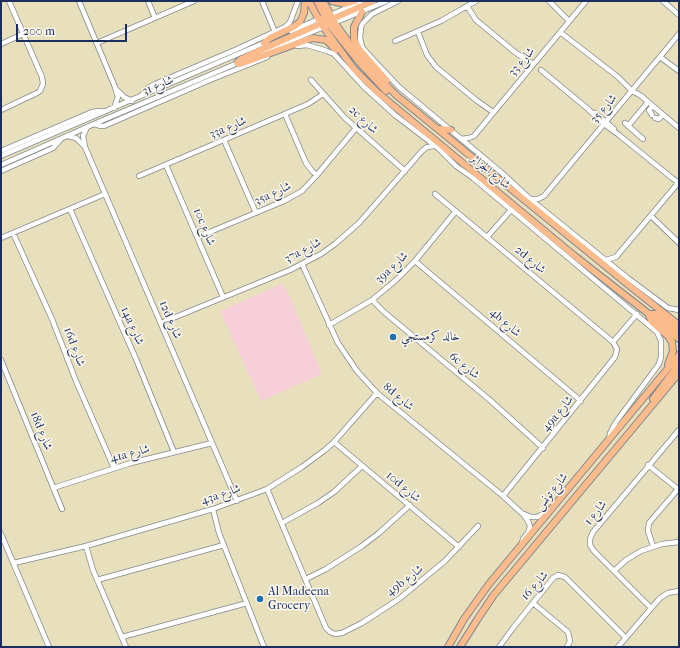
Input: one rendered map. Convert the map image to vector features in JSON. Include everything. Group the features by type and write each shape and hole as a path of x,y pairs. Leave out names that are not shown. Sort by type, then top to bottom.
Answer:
{"main road":[{"path":"264,43 270,38 297,25 304,13 305,1"},
{"name":"شارع الجزائر","path":"309,1 396,95 631,288 679,325"},
{"path":"317,1 327,21"},
{"name":"شارع الجزائر","path":"323,1 327,21 354,69 394,108 679,339"},
{"path":"332,1 345,4 355,1"},
{"path":"237,63 254,53 373,1"},
{"path":"362,12 354,27 353,34 356,44 397,92 396,95"},
{"path":"237,63 243,63 302,40 316,38 329,42 354,69"},
{"path":"394,108 395,115"},
{"path":"439,129 451,130"},
{"path":"550,243 561,244"},
{"path":"629,279 631,288"},
{"path":"664,373 672,354 673,345 668,336 652,322 649,314 658,314 679,332"},
{"path":"668,317 679,320"},
{"name":"شارع تونس","path":"448,647 476,601 679,355"},
{"path":"647,411 658,391 679,364"},
{"name":"شارع تونس","path":"460,647 476,620 498,591 677,376"}],"street":[{"path":"1,110 37,94 43,84 42,77 9,1"},
{"path":"79,1 115,87 118,97 114,108"},
{"path":"148,1 155,18"},
{"path":"97,43 194,1"},
{"path":"262,1 275,32"},
{"path":"141,96 152,85 235,50 288,25 298,1"},
{"path":"327,21 363,1"},
{"path":"327,21 362,12 387,1"},
{"path":"398,1 368,16 361,27 360,42 367,53 399,87 502,173 543,210 629,279 668,308 679,310"},
{"path":"395,41 441,21 476,1"},
{"path":"549,1 570,19"},
{"name":"شارع 33","path":"474,136 586,1"},
{"path":"663,1 679,14"},
{"path":"467,6 476,20 532,66"},
{"name":"شارع 31","path":"1,156 132,101 242,52 327,21"},
{"path":"561,30 679,128"},
{"path":"418,32 425,51 432,63 492,114"},
{"path":"1,44 23,34"},
{"name":"شارع 35","path":"544,196 679,34"},
{"path":"94,124 103,126 292,47 304,45 334,54 364,87 395,115 434,146 456,166 473,178 636,314 659,335 661,341 660,360 656,368 616,422 608,440"},
{"path":"235,50 242,52"},
{"path":"661,56 678,70"},
{"name":"شارع 31","path":"1,165 237,63"},
{"path":"541,70 678,184 616,257 606,260"},
{"name":"2c شارع","path":"311,80 356,128 405,171"},
{"path":"115,87 122,96 132,101"},
{"name":"33a شارع","path":"139,176 312,102 323,94"},
{"path":"643,139 626,124 648,102"},
{"path":"653,106 649,110 653,116 659,119 663,115"},
{"path":"1,151 92,112 104,112"},
{"path":"285,114 306,162 317,175"},
{"name":"12d شارع","path":"87,127 84,134 85,147 238,501"},
{"name":"35a شارع","path":"198,237 293,197 310,184 356,128"},
{"path":"68,136 76,138 85,147"},
{"path":"462,139 474,136"},
{"path":"473,149 472,143 474,136"},
{"path":"422,151 424,144 423,137"},
{"path":"1,171 51,149 62,138"},
{"path":"224,140 256,213"},
{"name":"37a شارع","path":"161,323 302,264 321,254 347,234 365,217 422,151 428,147 434,146"},
{"name":"10c شارع","path":"166,165 223,297"},
{"path":"1,238 105,194"},
{"name":"2d شارع","path":"435,194 613,342"},
{"path":"530,199 538,199 544,196"},
{"path":"543,210 544,196"},
{"name":"14a شارع","path":"70,209 136,359 174,452"},
{"path":"487,237 511,210"},
{"name":"39a شارع","path":"329,325 372,300 395,281 415,261 456,211"},
{"path":"649,218 679,243"},
{"name":"16d شارع","path":"13,233 52,319 76,381 114,468"},
{"path":"616,257 616,265 619,271"},
{"name":"4b شارع","path":"415,261 581,401"},
{"name":"8d شارع","path":"302,264 338,343 363,379 522,513 527,519 530,527 523,539 523,544"},
{"name":"6c شارع","path":"372,300 384,312 491,401 543,448"},
{"path":"613,342 636,314"},
{"name":"49a شارع","path":"503,496 616,356 617,349 613,342"},
{"name":"18d شارع","path":"1,360 62,509"},
{"name":"43a شارع","path":"15,565 211,510 238,501 267,488 302,468 334,442 378,393"},
{"name":"شارع 1","path":"651,608 592,549 590,542 591,536 648,465 679,430"},
{"name":"41a شارع","path":"53,488 114,468 212,442"},
{"name":"10d شارع","path":"334,442 459,547"},
{"path":"648,465 678,488 649,523 648,531 653,546"},
{"path":"282,523 318,503 334,492 362,466"},
{"path":"267,488 306,579 326,569 362,546 410,505"},
{"path":"522,513 531,517 540,517 550,506 557,503"},
{"path":"211,510 223,544 265,646"},
{"name":"49b شارع","path":"306,579 326,628 333,634 342,634 391,605 428,576 459,547 478,526"},
{"path":"1,534 49,647"},
{"path":"614,571 633,556 653,546 679,542"},
{"path":"98,582 205,551 223,544"},
{"path":"84,546 126,647"},
{"name":"شارع 16","path":"500,647 533,603 556,576 565,577 626,638"},
{"path":"618,647 663,596 679,590"},
{"path":"122,639 246,601"},
{"path":"533,603 568,632 570,641 567,647"}],"shaded area":[{"path":"282,284 287,290 322,374 261,401 220,311"}],"place":[{"name":"خالد كرمستجي","path":"393,337"},
{"name":"Al Madeena Grocery","path":"260,599"}]}
